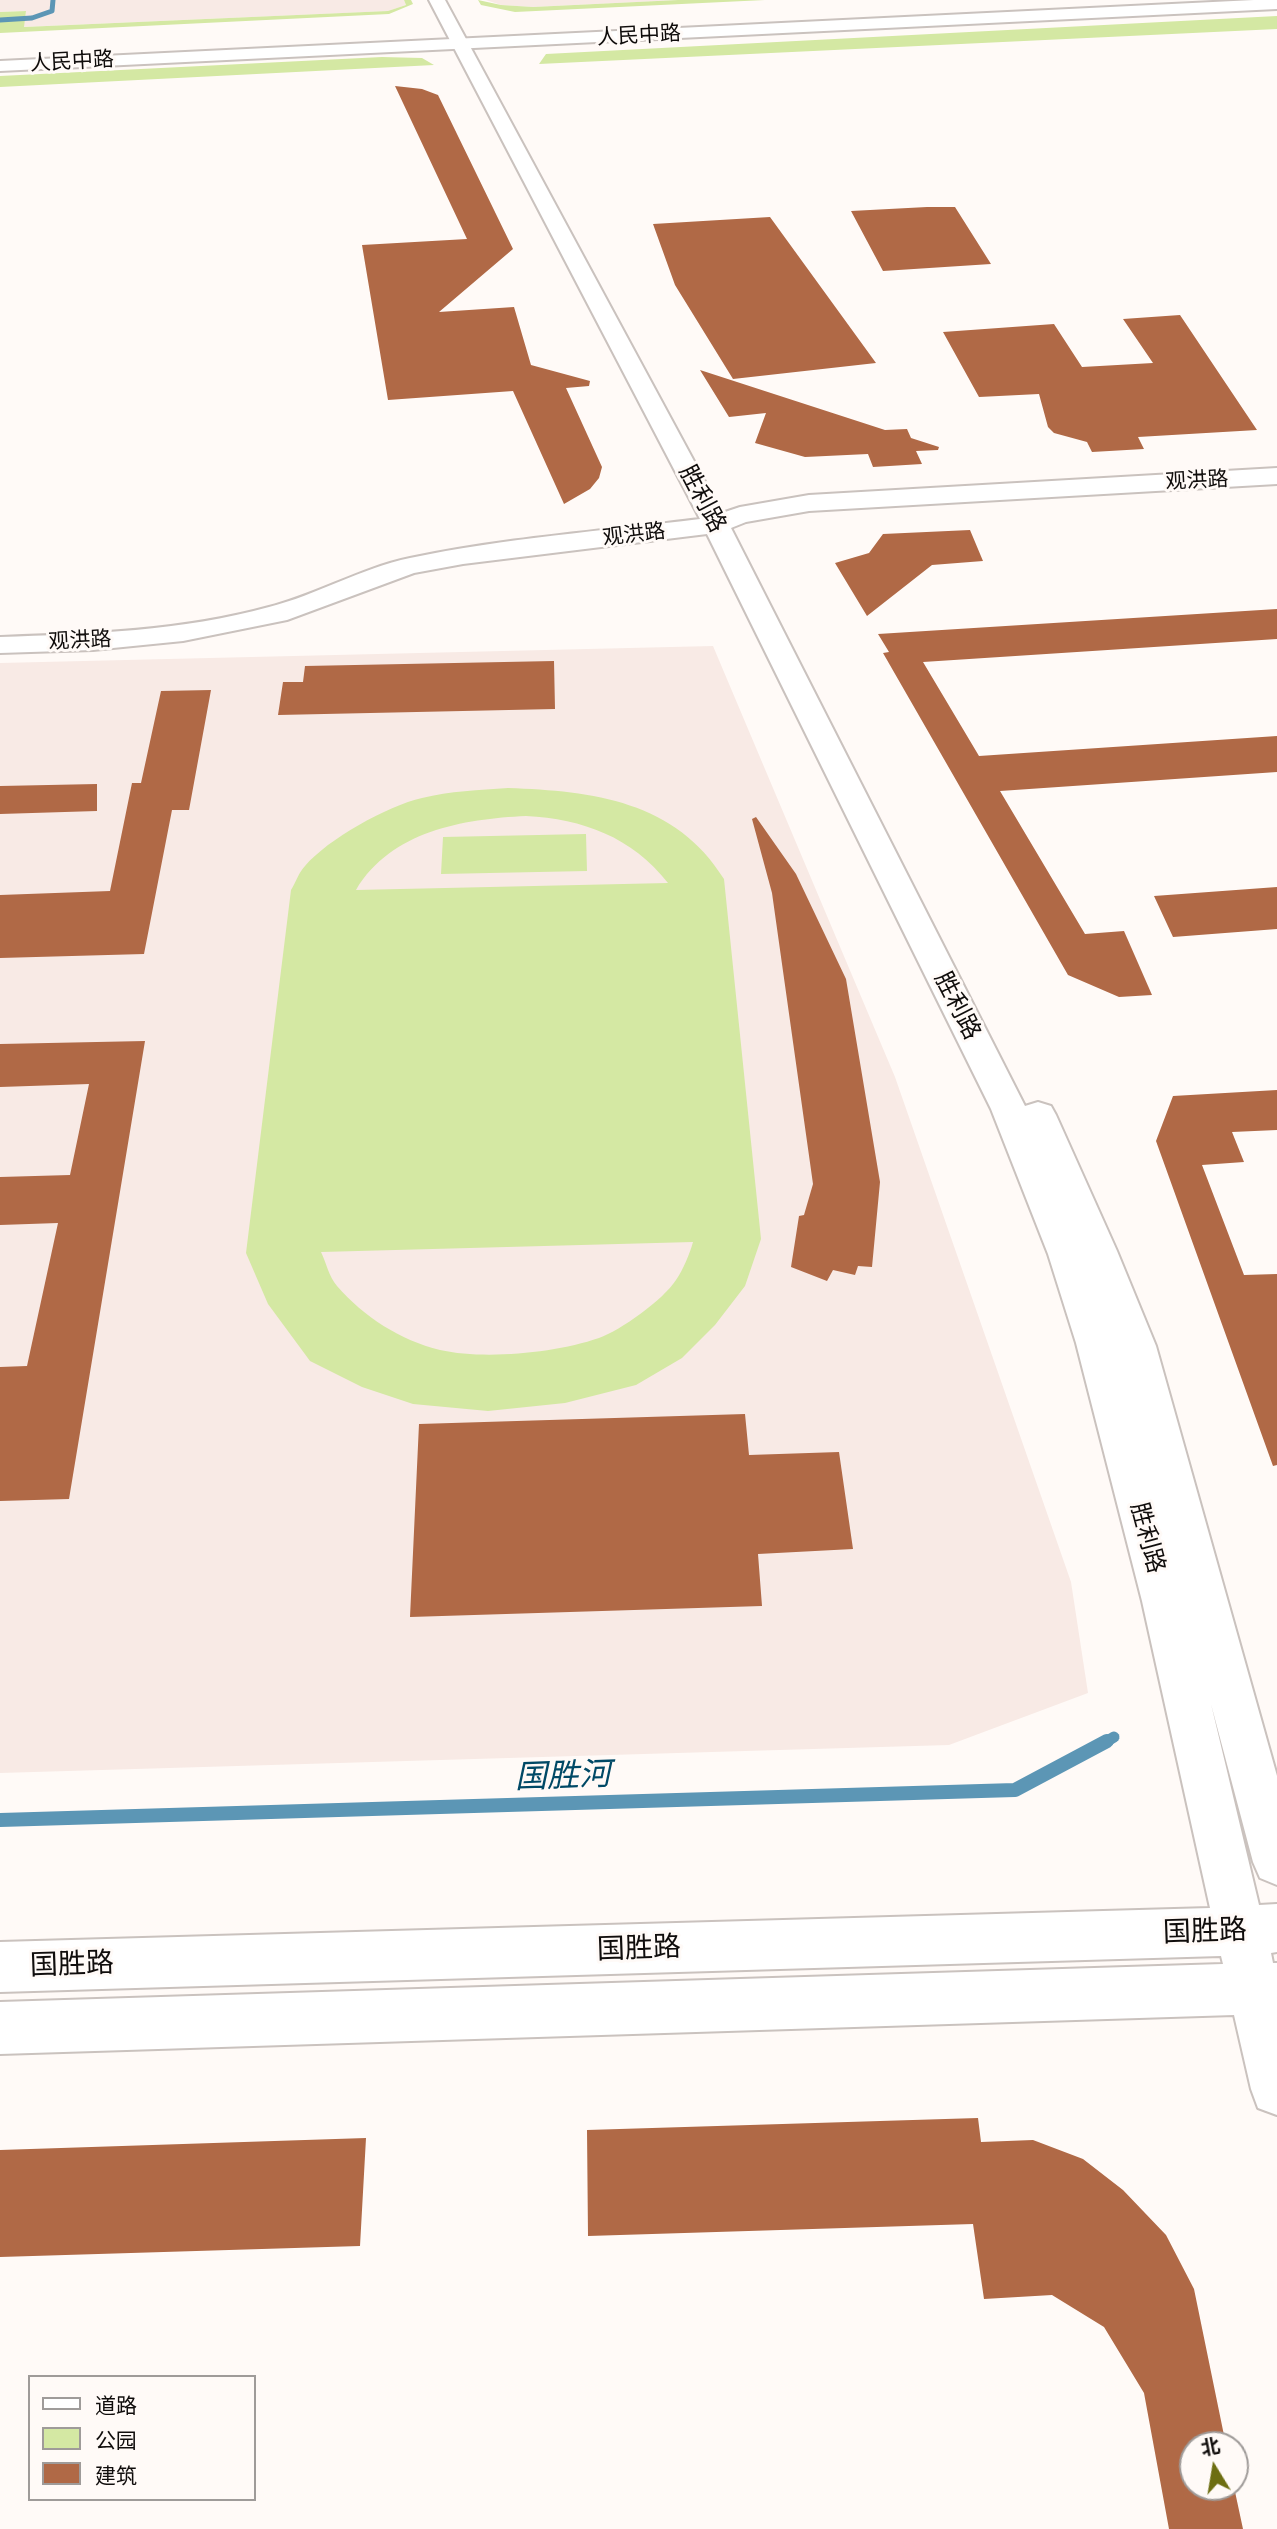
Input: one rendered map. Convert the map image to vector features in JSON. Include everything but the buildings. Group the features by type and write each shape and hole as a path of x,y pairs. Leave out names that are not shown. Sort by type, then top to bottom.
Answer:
{"street":[{"name":"人民中路","path":"192,39 460,24 1035,0"},
{"name":"人民中路","path":"0,66 460,24 1277,4"},
{"name":"胜利路","path":"460,24 728,520 1035,1109 1136,1346 1277,1862"},
{"name":"观洪路","path":"0,645 93,642 183,633 277,614 408,566 728,520 809,503 1277,476"},
{"name":"胜利路","path":"728,520 1009,1109 1067,1254 1096,1343 1164,1601 1259,1930 1277,2089"},
{"name":"国胜路","path":"0,1967 1259,1930"},
{"path":"0,2028 1266,1988"}],"shaded area":[{"path":"0,0 404,0 406,5 389,11 23,27 26,11 0,12"},
{"path":"486,0 678,0 533,7 501,5"},
{"path":"713,646 895,1077 1071,1582 1088,1693 949,1745 0,1773 0,663"}],"green space":[{"path":"404,0 411,0 413,4 389,14 0,33 0,12 26,11 24,27 388,11 406,5"},
{"path":"478,0 533,7 678,0 765,0 515,12 481,5"},
{"path":"1277,16 1277,29 539,64 546,54"},
{"path":"382,57 422,58 434,65 0,87 0,76"},
{"path":"508,788 571,793 630,805 682,832 704,853 724,879 761,1239 745,1286 715,1325 682,1358 636,1385 565,1403 488,1411 413,1404 362,1387 310,1361 268,1304 246,1253 291,890 299,874 328,845 392,808 433,796","holes":["526,816 567,821 605,833 639,854 668,883 356,890 388,854 409,841 454,825","693,1242 684,1266 670,1288 641,1314 618,1328 599,1338 562,1348 498,1355 440,1350 397,1334 359,1308 337,1286 321,1252"]},
{"path":"586,834 587,871 441,874 443,837"}],"waterway":[{"path":"0,20 32,18 52,11 53,0"},
{"name":"国胜河","path":"1104,1743 1114,1737"},
{"name":"国胜河","path":"0,1820 1015,1790 1107,1741"}]}
